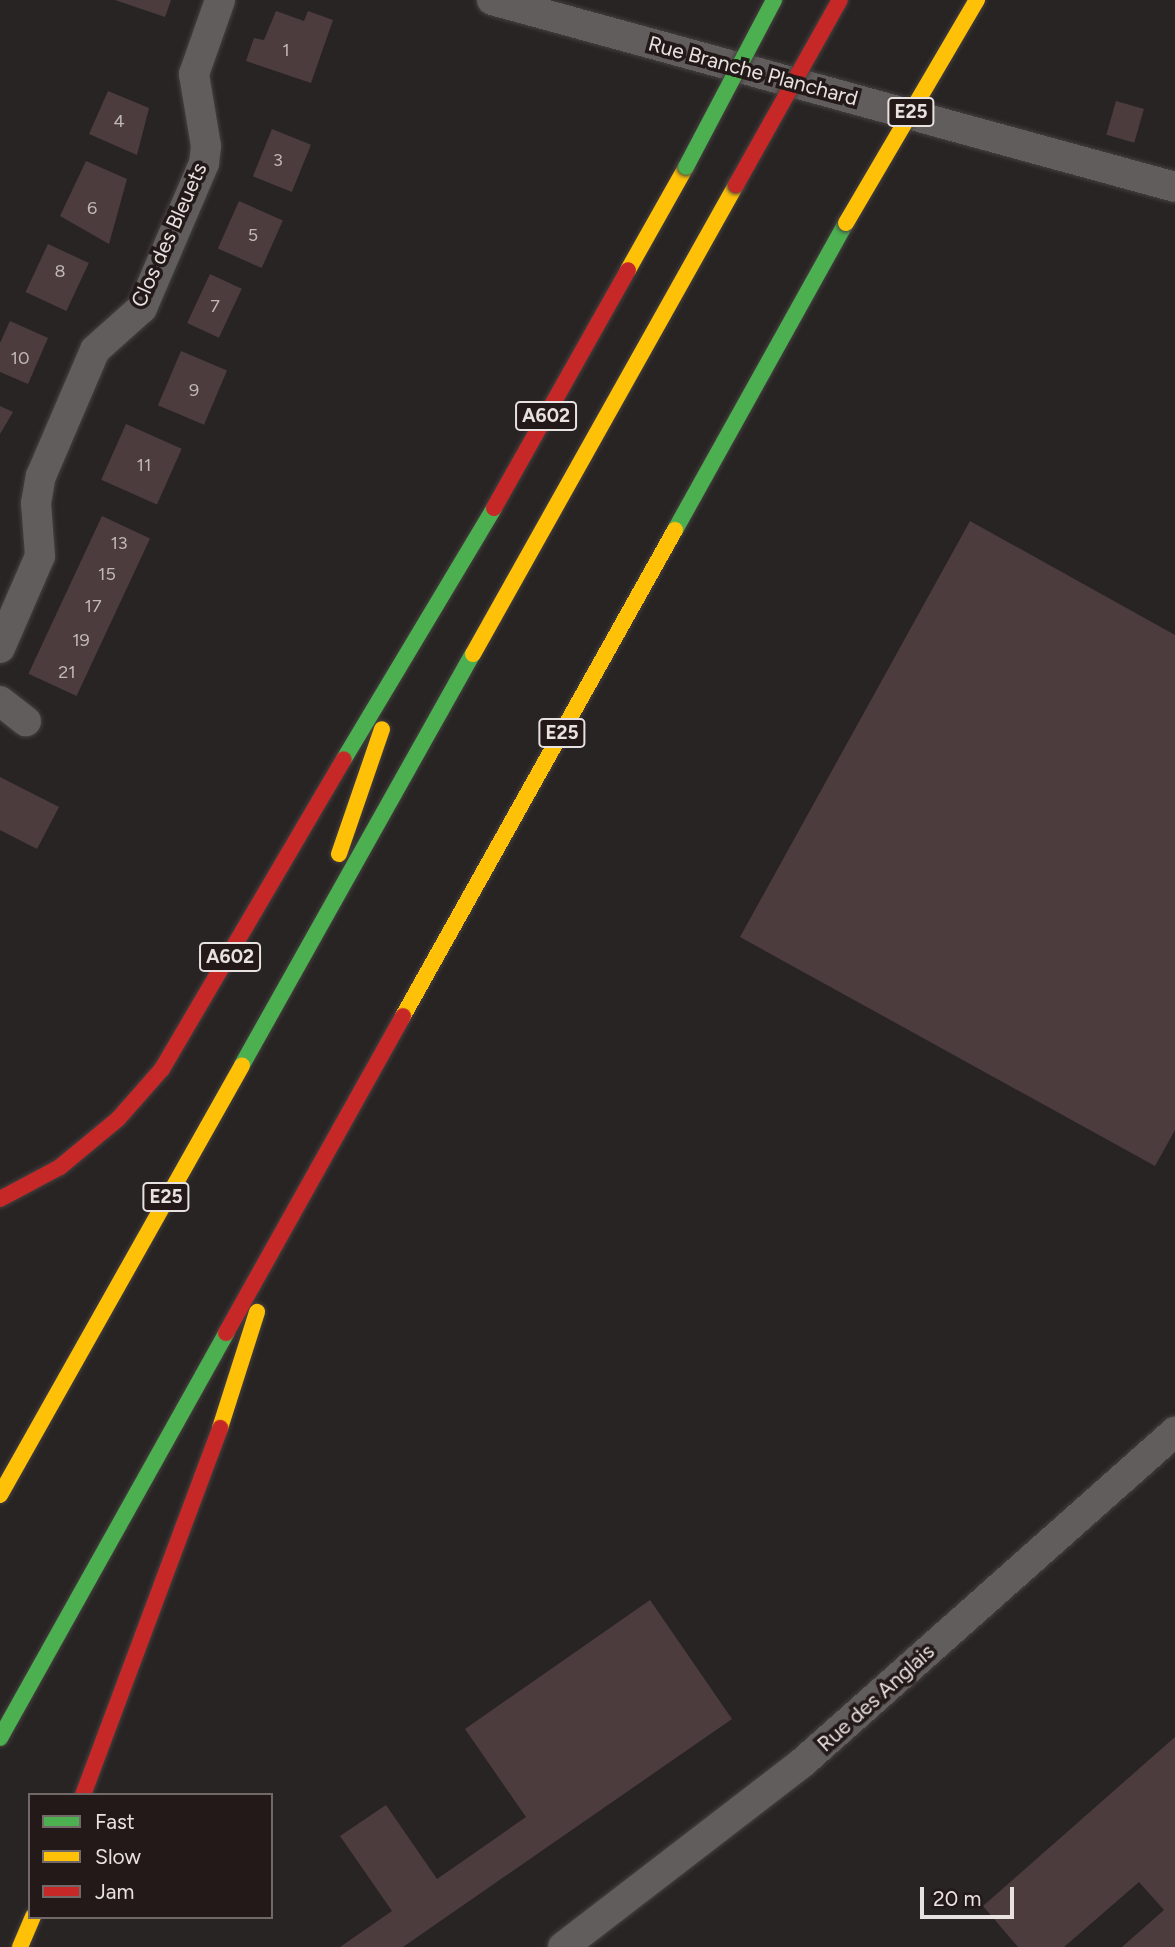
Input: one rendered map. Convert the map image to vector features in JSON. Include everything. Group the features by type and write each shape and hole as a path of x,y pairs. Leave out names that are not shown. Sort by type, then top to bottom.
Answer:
{"highway":[{"name":"A602","path":"0,1199 70,1159 118,1119 162,1069 405,664 687,167 774,0"},
{"name":"E25","path":"0,1495 840,0"},
{"name":"E25","path":"0,1738 846,223 977,0"},
{"name":"A602","path":"311,939 405,664"},
{"path":"84,1793 233,1393 278,1243"},
{"path":"20,1947 32,1919"}],"street":[{"name":"Clos des Bleuets","path":"0,648 40,556 36,503 41,476 95,349 142,308 204,163 206,146 194,74 220,0"},
{"name":"Rue Branche Planchard","path":"492,0 1175,187"},
{"path":"0,701 26,721"},
{"name":"Rue des Anglais","path":"563,1947 802,1763 1175,1432"}],"building":[{"path":"115,0 171,0 165,17"},
{"path":"276,11 304,21 308,11 333,20 311,83 246,61 254,38 264,40"},
{"path":"108,91 149,108 137,155 89,134"},
{"path":"1116,101 1144,109 1134,143 1106,135"},
{"path":"272,129 311,145 292,192 253,176"},
{"path":"86,161 127,179 109,244 60,216"},
{"path":"239,201 283,221 262,268 218,249"},
{"path":"48,244 89,263 66,311 26,292"},
{"path":"210,274 242,289 219,338 187,323"},
{"path":"10,321 48,338 28,384 0,372 0,343"},
{"path":"181,351 227,371 204,425 158,405"},
{"path":"0,406 13,412 0,434"},
{"path":"126,424 182,449 157,505 101,480"},
{"path":"102,516 150,538 76,696 28,674"},
{"path":"970,521 1175,635 1175,1130 1155,1166 740,937"},
{"path":"0,777 59,807 37,849 0,830"},
{"path":"650,1600 732,1719 403,1947 340,1947 392,1911 340,1836 386,1805 437,1879 526,1817 465,1729"},
{"path":"1175,1737 1175,1947 1122,1947 1164,1910 1139,1882 1064,1947 1018,1947 983,1906"}],"traffic: fast":[{"path":"686,167 774,0"},
{"path":"675,530 846,223"},
{"path":"344,759 494,508"},
{"path":"242,1065 473,654"},
{"path":"0,1738 226,1333"}],"traffic: slow":[{"path":"846,223 977,0"},
{"path":"628,270 686,167"},
{"path":"473,654 736,185"},
{"path":"403,1016 675,530"},
{"path":"339,854 382,729"},
{"path":"0,1495 242,1065"},
{"path":"220,1428 257,1312"},
{"path":"20,1947 32,1919"}],"traffic: jam":[{"path":"736,185 840,0"},
{"path":"494,508 628,270"},
{"path":"0,1199 60,1167 118,1119 162,1069 344,759"},
{"path":"226,1333 403,1016"},
{"path":"84,1793 220,1428"}]}
